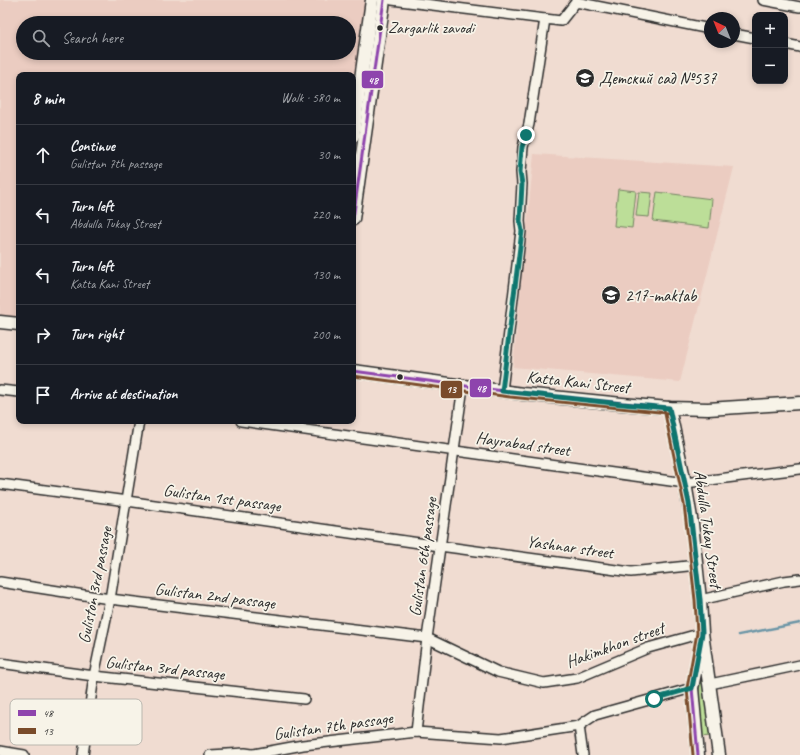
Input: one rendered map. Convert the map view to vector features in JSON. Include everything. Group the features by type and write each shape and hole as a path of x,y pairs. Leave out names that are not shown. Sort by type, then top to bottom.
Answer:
{"main road":[{"path":"356,115 372,0"},
{"path":"356,198 384,0"},
{"path":"0,322 16,324"},
{"name":"Katta Kani Street","path":"356,371 502,391 669,408 708,409 800,403"},
{"name":"Abdulla Tukay Street","path":"669,408 685,483 697,565 702,633 719,755"},
{"name":"Abdulla Tukay Street","path":"697,750 692,688 702,633"},
{"path":"697,750 701,741 706,739 718,742"}],"street":[{"path":"392,0 561,21 576,2 704,28"},
{"path":"763,0 800,7"},
{"path":"502,391 522,231 520,221 522,184 520,172 522,147 529,124 545,19"},
{"path":"740,35 752,37"},
{"path":"788,45 800,47"},
{"name":"Gulistan 6th passage","path":"416,732 427,638 463,386"},
{"path":"0,390 16,392"},
{"name":"Guliston 3rd passage","path":"91,699 110,599 139,424"},
{"name":"Hayrabad street","path":"263,424 685,483 800,469"},
{"name":"Gulistan 1st passage","path":"0,484 127,500 440,546"},
{"name":"Yashnar street","path":"440,546 631,572 697,565"},
{"path":"700,600 784,581 800,579"},
{"name":"Gulistan 2nd passage","path":"0,582 110,599 427,638"},
{"name":"Hakimkhon street","path":"427,638 498,672 544,683 577,678 648,648 702,633"},
{"name":"Gulistan 3rd passage","path":"0,663 94,676 304,699"},
{"path":"710,684 800,665"},
{"path":"583,755 579,726 586,721 596,715 692,688"},
{"name":"Gulistan 7th passage","path":"210,755 256,754 303,744 416,732 501,738 579,726"},
{"path":"286,755 290,749 303,744"},
{"name":"Guliston 3rd passage","path":"83,755 84,745"},
{"path":"0,751 24,755"}],"shaded area":[{"path":"0,0 372,0 356,115 356,72 16,72 16,324 0,322"},
{"name":"217-maktab","path":"534,154 734,167 680,382 513,367"}],"green space":[{"path":"618,189 636,191 632,228 614,226"},
{"path":"639,192 652,193 649,217 636,216"},
{"path":"657,192 712,199 709,228 653,221"},
{"path":"703,668 711,736 701,737 698,696"}],"waterway":[{"path":"739,635 800,623"}],"transit line":[{"name":"48","path":"356,198 384,0"},
{"name":"48","path":"356,371 511,392 669,408"},
{"name":"13","path":"356,376 510,397 669,413"},
{"name":"48","path":"669,408 689,503 700,600 702,633 692,688 698,755"},
{"name":"13","path":"664,409 684,504 695,600 697,633 687,688 693,755"}],"place":[{"name":"Zargarlik zavodi","path":"380,28"},
{"name":"Детский сад №537","path":"585,78"},
{"name":"217-maktab","path":"611,295"}],"route":[{"path":"526,135 522,147 520,172 522,184 520,221 522,231 502,391 669,408 689,503 697,565 702,633 692,688 654,699"}]}
